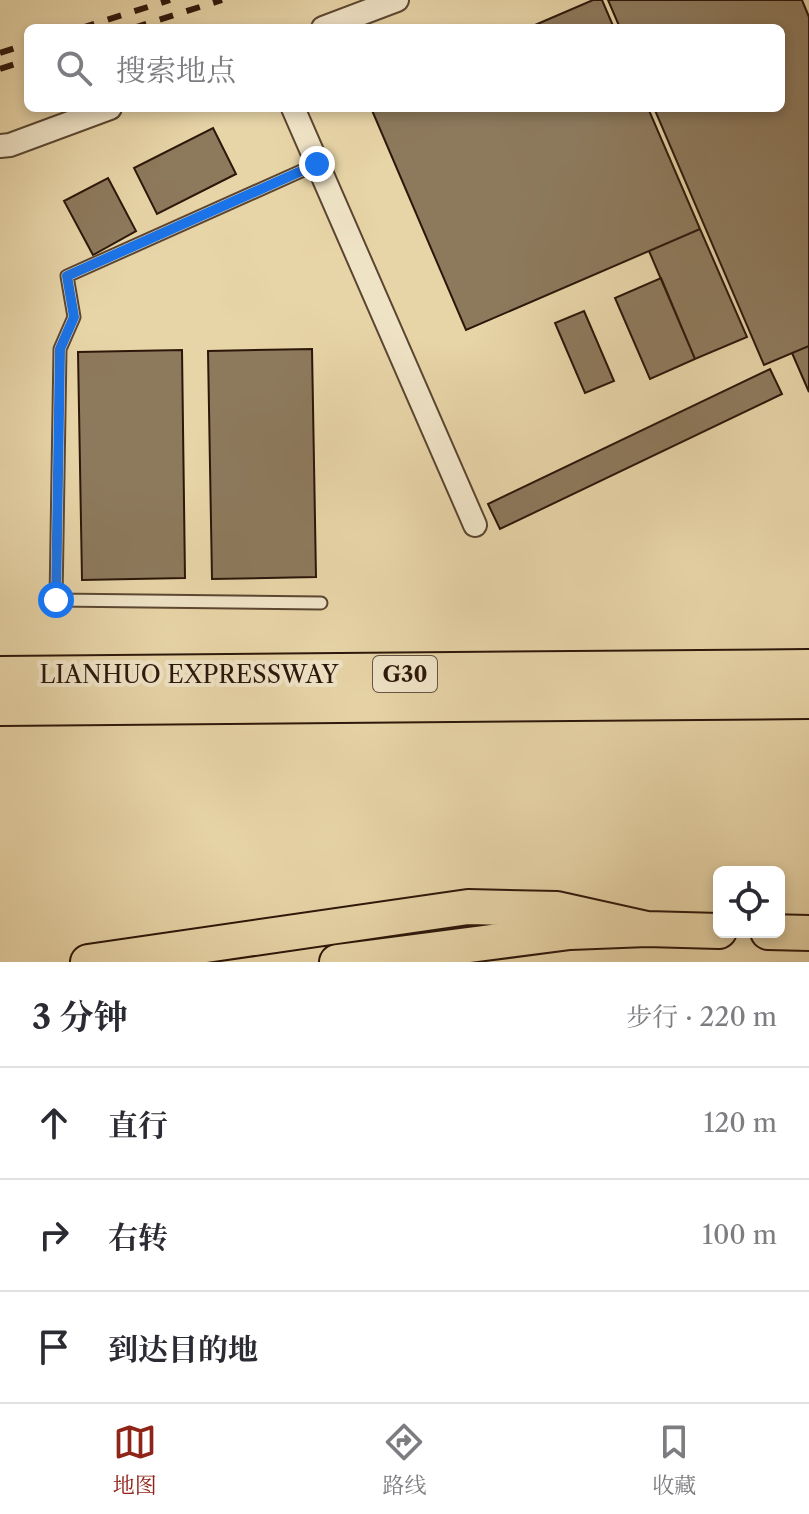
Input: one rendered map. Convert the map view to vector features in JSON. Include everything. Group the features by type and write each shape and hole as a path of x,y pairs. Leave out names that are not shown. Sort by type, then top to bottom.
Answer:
{"highway":[{"name":"LIANHUO EXPRESSWAY","path":"1,691 809,670"},
{"name":"LIANHUO EXPRESSWAY","path":"1,691 809,698"}],"main road":[{"path":"88,962 468,907 557,909 647,929"},
{"path":"337,962 570,932 713,931"},
{"path":"785,932 809,933"}],"street":[{"path":"334,24 397,0"},
{"path":"0,146 99,112"},
{"path":"295,112 475,525"}],"lane":[{"path":"317,164 67,276 74,317 60,349 56,600 321,603"}],"building":[{"path":"593,0 602,0 612,24 537,24"},
{"path":"608,0 802,0 809,17 809,346 764,365 656,112 785,112 785,24 618,24"},
{"path":"373,112 650,112 700,229 466,330"},
{"path":"213,128 236,174 157,214 134,168"},
{"path":"108,178 136,231 93,255 64,201"},
{"path":"700,229 747,337 695,359 649,251"},
{"path":"661,278 695,359 650,379 615,298"},
{"path":"584,311 614,381 585,393 555,323"},
{"path":"809,346 809,392 792,353"},
{"path":"312,349 316,577 212,579 208,351"},
{"path":"182,350 185,578 82,580 78,352"},
{"path":"770,369 782,394 500,529 488,504"}],"railway":[{"path":"94,24 170,0"},
{"path":"146,24 222,0"},
{"path":"0,53 24,45"},
{"path":"0,69 24,61"}],"route":[{"path":"56,600 60,349 74,317 67,276 317,164"}]}
